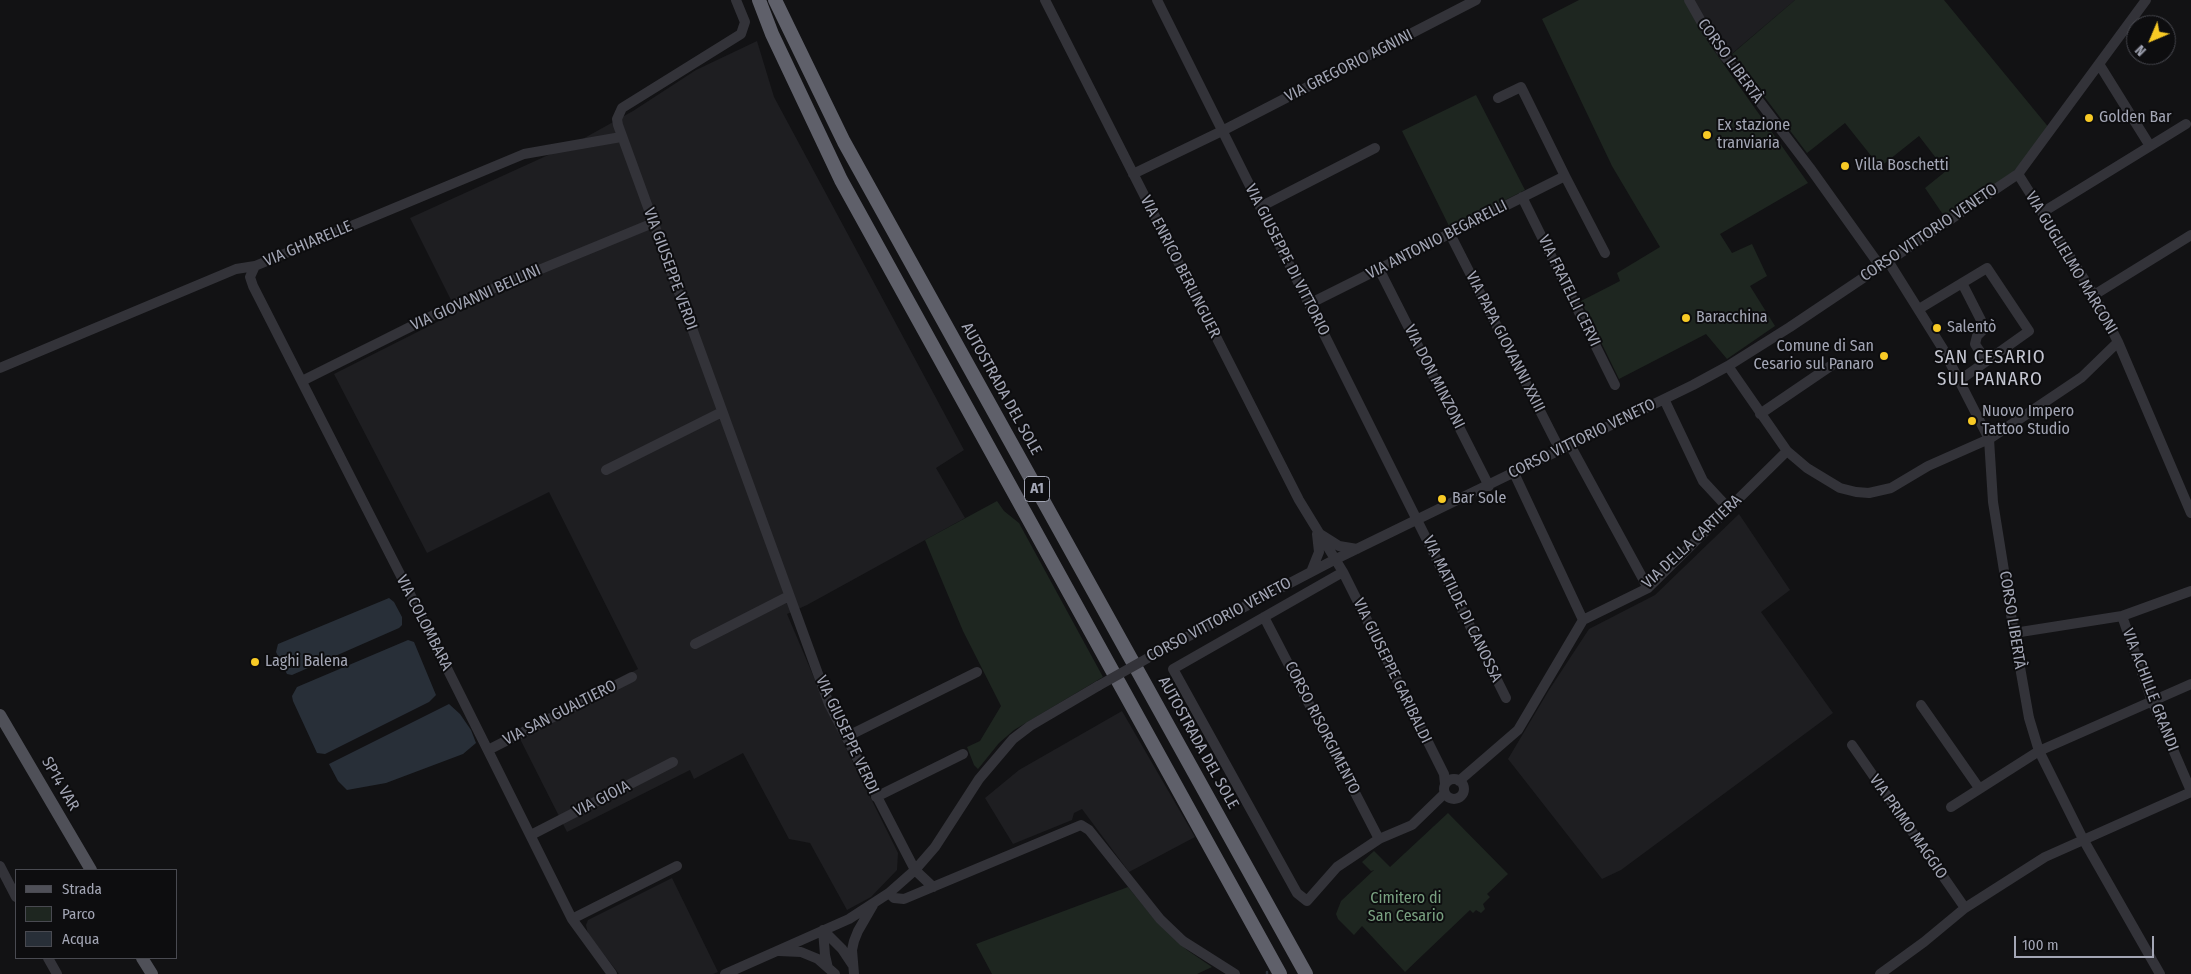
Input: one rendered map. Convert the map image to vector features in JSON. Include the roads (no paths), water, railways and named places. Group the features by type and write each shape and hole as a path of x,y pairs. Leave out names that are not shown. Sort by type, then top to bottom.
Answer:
{"highway":[{"name":"A1","path":"759,0 772,34 841,180 1280,974"},
{"name":"AUTOSTRADA DEL SOLE","path":"775,0 844,142 1306,974"}],"main road":[{"name":"SP14 VAR","path":"0,715 90,869"},
{"path":"143,959 152,974"}],"street":[{"name":"VIA GIUSEPPE VERDI","path":"736,0 745,22 741,34 622,108 617,119 618,126 829,704 915,870 933,887"},
{"name":"VIA ENRICO BERLINGUER","path":"1045,0 1299,500 1334,560"},
{"name":"VIA GIUSEPPE DI VITTORIO","path":"1157,0 1418,520"},
{"name":"VIA GREGORIO AGNINI","path":"1133,174 1222,132 1476,0"},
{"name":"CORSO LIBERTÀ","path":"1689,0 1724,55 1919,308 1960,380 1989,439 1993,502 2029,718 2039,751 2083,839 2160,974"},
{"name":"CORSO VITTORIO VENETO","path":"725,974 849,919 889,893 915,870 935,847 979,779 999,753 1030,726 1164,648 1334,560 1489,486 1728,366 2018,174 2146,0"},
{"path":"2099,64 2150,146"},
{"path":"1498,98 1521,87 1605,253"},
{"path":"2043,212 2186,124"},
{"name":"VIA GHIARELLE","path":"0,368 236,269 255,266 524,154 621,137"},
{"path":"1260,206 1375,148"},
{"name":"VIA GUGLIELMO MARCONI","path":"1728,366 1787,451 1807,468 1840,488 1869,493 1890,488 1928,466 1989,439 2082,376 2118,342 2094,295 2018,174"},
{"name":"VIA ANTONIO BEGARELLI","path":"1309,304 1565,176"},
{"name":"VIA FRATELLI CERVI","path":"1522,197 1615,385"},
{"name":"VIA GIOVANNI BELLINI","path":"302,381 456,304 653,223"},
{"name":"VIA PAPA GIOVANNI XXIII","path":"1450,234 1560,450"},
{"path":"2094,295 2191,235"},
{"name":"VIA COLOMBARA","path":"255,266 250,277 253,286 572,919 612,974"},
{"path":"1919,308 1987,268 2029,331 1960,380"},
{"name":"VIA DON MINZONI","path":"1379,269 1489,486"},
{"path":"1962,283 1985,328 1977,336 1975,344 1986,361"},
{"path":"2118,342 2188,500 2191,513"},
{"path":"1760,414 1835,363"},
{"path":"1664,399 1703,482 1728,508"},
{"path":"606,470 722,412"},
{"path":"1570,445 1648,588"},
{"name":"VIA DELLA CARTIERA","path":"1583,620 1648,588 1787,451"},
{"path":"1459,781 1518,730 1583,620 1514,473"},
{"name":"VIA MATILDE DI CANOSSA","path":"1418,520 1506,698"},
{"name":"VIA ENRICO BERLINGUER","path":"1317,532 1339,546 1358,549"},
{"name":"VIA ENRICO BERLINGUER","path":"1311,572 1319,552 1317,532"},
{"name":"VIA GIUSEPPE GARIBALDI","path":"1334,560 1343,572 1444,774 1445,789"},
{"path":"1343,572 1173,669 1297,893 1307,901 1338,867 1379,839 1412,825 1453,780 1459,781"},
{"path":"2014,633 2122,616 2191,591"},
{"path":"694,644 789,596"},
{"name":"VIA ACHILLE GRANDI","path":"2122,616 2152,701 2191,792"},
{"name":"CORSO RISORGIMENTO","path":"1264,617 1379,839"},
{"path":"846,737 977,672"},
{"name":"VIA SAN GUALTIERO","path":"488,750 632,676"},
{"path":"1951,807 2039,751 2191,684"},
{"path":"1921,704 1979,788"},
{"name":"VIA PRIMO MAGGIO","path":"1852,745 1965,908"},
{"path":"876,797 963,754"},
{"name":"VIA GIOIA","path":"531,835 673,762"},
{"path":"1445,789 1452,799 1461,796 1464,790 1459,781"},
{"path":"1880,974 1924,942 1965,908 2045,857 2191,792"},
{"path":"889,893 894,898 904,899 1081,825 1089,830 1160,919 1183,941 1235,974"},
{"path":"0,866 15,895"},
{"path":"572,919 677,866"},
{"path":"854,970 852,950 856,936 875,903"},
{"path":"823,930 842,949 854,970"},
{"path":"823,930 824,949 832,971"},
{"path":"778,951 801,952 818,959 832,971"},
{"path":"49,959 57,974"}],"water":[{"path":"389,598 394,602 402,617 402,625 399,628 292,675 287,674 276,652 278,644"},
{"path":"408,640 414,642 436,695 429,702 325,754 317,753 293,701 292,696 297,687"},
{"path":"449,704 460,714 471,730 476,743 463,754 386,783 347,790 338,781 329,764"}],"place":[{"name":"Golden Bar","path":"2089,118"},
{"name":"Ex stazione tranviaria","path":"1707,135"},
{"name":"Villa Boschetti","path":"1845,166"},
{"name":"Baracchina","path":"1686,318"},
{"name":"Salentò","path":"1937,328"},
{"name":"Comune di San Cesario sul Panaro","path":"1884,356"},
{"name":"Nuovo Impero Tattoo Studio","path":"1972,421"},
{"name":"Bar Sole","path":"1442,499"},
{"name":"Laghi Balena","path":"255,662"}],"district":[{"name":"SAN CESARIO SUL PANARO","path":"1990,369"}],"park label":[{"name":"Cimitero di San Cesario","path":"1406,908"}]}
